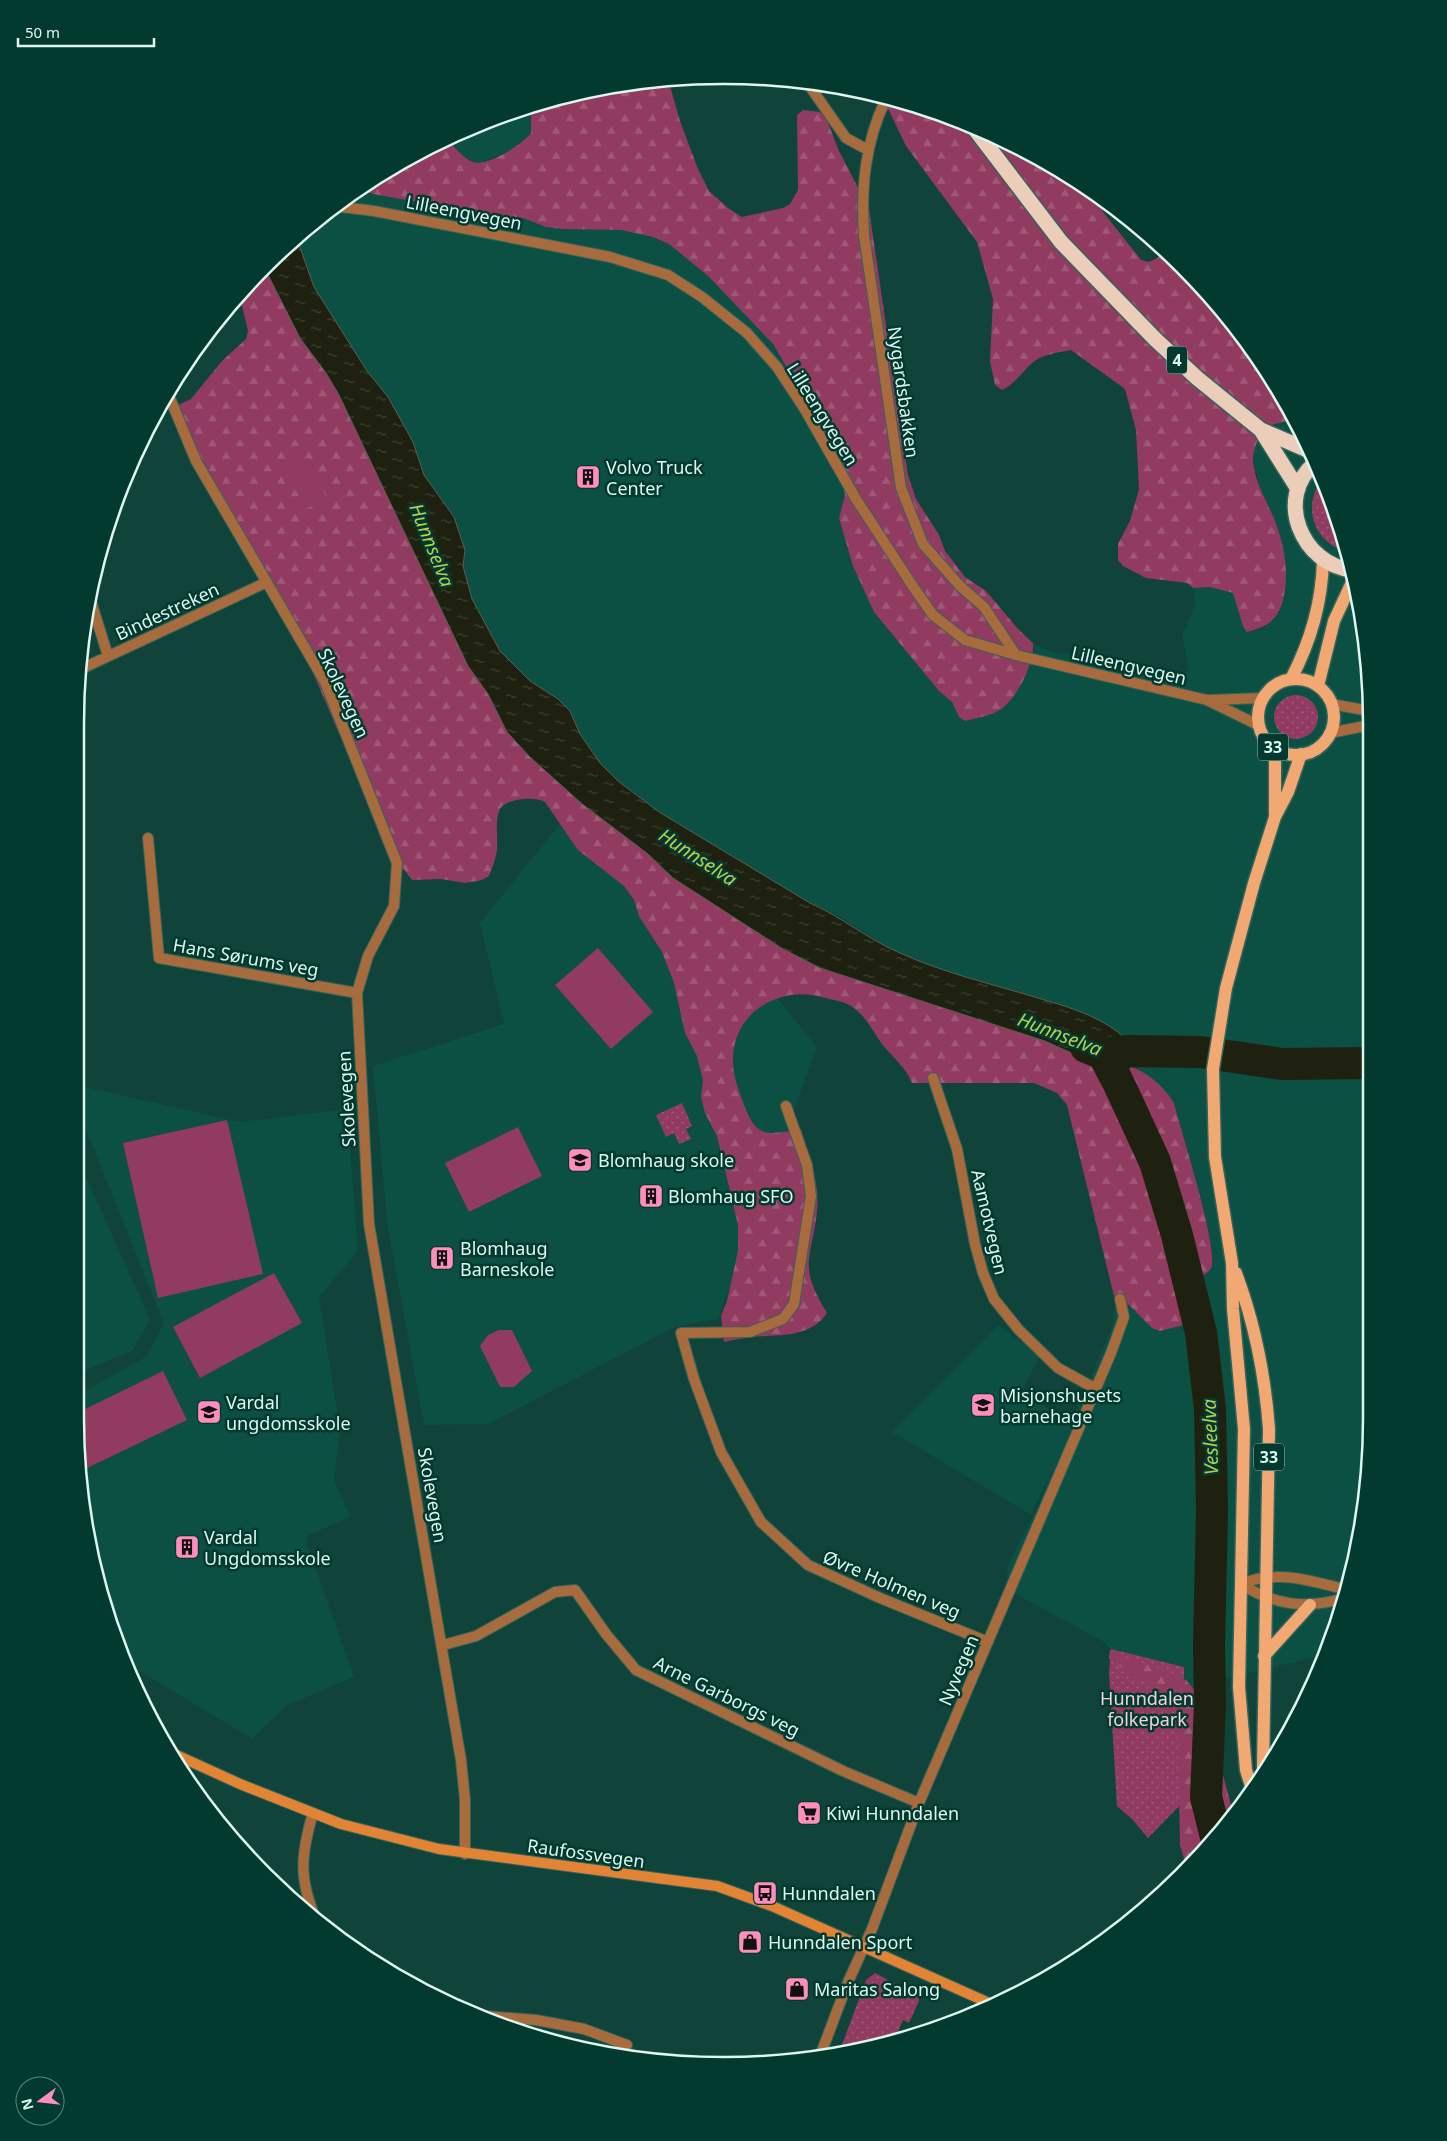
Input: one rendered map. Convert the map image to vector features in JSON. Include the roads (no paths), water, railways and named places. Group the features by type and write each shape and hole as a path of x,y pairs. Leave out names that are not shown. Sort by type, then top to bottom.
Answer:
{"highway":[{"name":"4","path":"982,139 1035,209 1100,284 1177,360 1261,430 1300,447"},
{"name":"4","path":"1261,430 1298,489"},
{"path":"1310,469 1304,476 1298,489 1296,505 1297,521 1302,536 1311,549 1323,560 1334,566 1343,568"}],"main road":[{"path":"1291,679 1308,646 1314,624 1322,580 1323,560"},
{"path":"1318,686 1334,621 1349,589"},
{"path":"1262,698 1273,686 1291,679 1300,679 1318,686 1331,704 1333,720 1330,733"},
{"name":"33","path":"1262,698 1258,710 1258,725 1266,740 1275,749 1290,754 1301,754 1317,748 1330,733"},
{"name":"33","path":"1275,749 1275,817"},
{"name":"33","path":"1249,1781 1246,1770 1240,1707 1244,1429 1233,1308 1232,1263 1215,1157 1214,1069 1223,1004 1249,902 1275,817 1288,792 1301,754"},
{"name":"33","path":"1232,1263 1249,1308 1266,1392 1269,1463 1263,1760"},
{"path":"1264,1656 1310,1605"},
{"name":"Raufossvegen","path":"182,1758 240,1784 313,1813 350,1826 439,1849 465,1854 556,1863 717,1886 772,1906 985,2001"}],"street":[{"path":"813,90 846,138 868,150"},
{"name":"Nygardsbakken","path":"883,105 878,115 868,150 863,190 864,235 901,488 923,544 960,586 984,607 1016,655"},
{"name":"Lilleengvegen","path":"346,208 374,211 610,257 668,275 702,297 747,333 777,368 804,408 856,499 933,615 965,640 1016,655 1207,700 1258,725"},
{"name":"Skolevegen","path":"171,401 196,461 325,682 396,863 394,906 368,956 357,993 369,1224 443,1646 461,1760 465,1800 465,1854"},
{"name":"Bindestreken","path":"86,666 267,582"},
{"path":"94,611 108,656"},
{"name":"Lilleengvegen","path":"1207,700 1262,698"},
{"path":"1331,704 1363,710"},
{"path":"1330,733 1363,726"},
{"name":"Hans Sørums veg","path":"148,838 159,958 357,993"},
{"name":"Aamotvegen","path":"933,1078 957,1149 975,1244 983,1273 994,1299 1019,1330 1058,1368 1096,1389"},
{"name":"Øvre Holmen veg","path":"786,1106 807,1165 811,1196 794,1304 783,1319 750,1332 681,1333 694,1379 720,1452 761,1522 808,1565 880,1598 988,1642"},
{"name":"Nyvegen","path":"823,2049 848,1982 865,1946 918,1803 1096,1389 1124,1317 1120,1299"},
{"path":"1241,1584 1267,1576 1302,1580 1339,1588"},
{"path":"1241,1584 1266,1598 1291,1604 1310,1605 1336,1600"},
{"name":"Arne Garborgs veg","path":"443,1646 476,1636 555,1592 575,1590 606,1634 636,1670 843,1771 918,1803"},
{"path":"311,1905 306,1895 303,1865 304,1841 313,1813"},
{"path":"514,2021 536,2020 584,2029 627,2045"}],"water":[{"path":"299,245 314,287 367,371 388,397 413,442 424,475 454,517 465,550 463,566 472,599 500,651 530,681 558,699 570,711 580,734 600,763 618,781 659,812 889,948 951,972 1089,1015 1109,1026 1121,1035 1131,1067 1119,1084 1110,1090 1097,1068 1076,1055 1045,1041 820,968 783,949 673,878 648,854 581,803 530,757 507,732 488,694 468,666 339,395 326,373 300,338 268,275"}],"waterway":[{"name":"Hunnselva","path":"1086,1047 1103,1054 1128,1051 1200,1052 1282,1064 1363,1063"},
{"name":"Vesleelva","path":"1103,1054 1155,1162 1177,1235 1201,1333 1210,1409 1212,1510 1209,1646 1210,1704 1206,1797 1214,1828"}],"place":[{"name":"Volvo Truck Center","path":"588,477"},
{"name":"Blomhaug skole","path":"580,1160"},
{"name":"Blomhaug SFO","path":"651,1196"},
{"name":"Blomhaug Barneskole","path":"442,1258"},
{"name":"Misjonshusets barnehage","path":"983,1405"},
{"name":"Vardal ungdomsskole","path":"209,1412"},
{"name":"Vardal Ungdomsskole","path":"187,1547"},
{"name":"Kiwi Hunndalen","path":"809,1813"},
{"name":"Hunndalen","path":"765,1893"},
{"name":"Hunndalen Sport","path":"750,1942"},
{"name":"Maritas Salong","path":"797,1989"}],"park label":[{"name":"Hunndalen folkepark","path":"1147,1708"}]}
